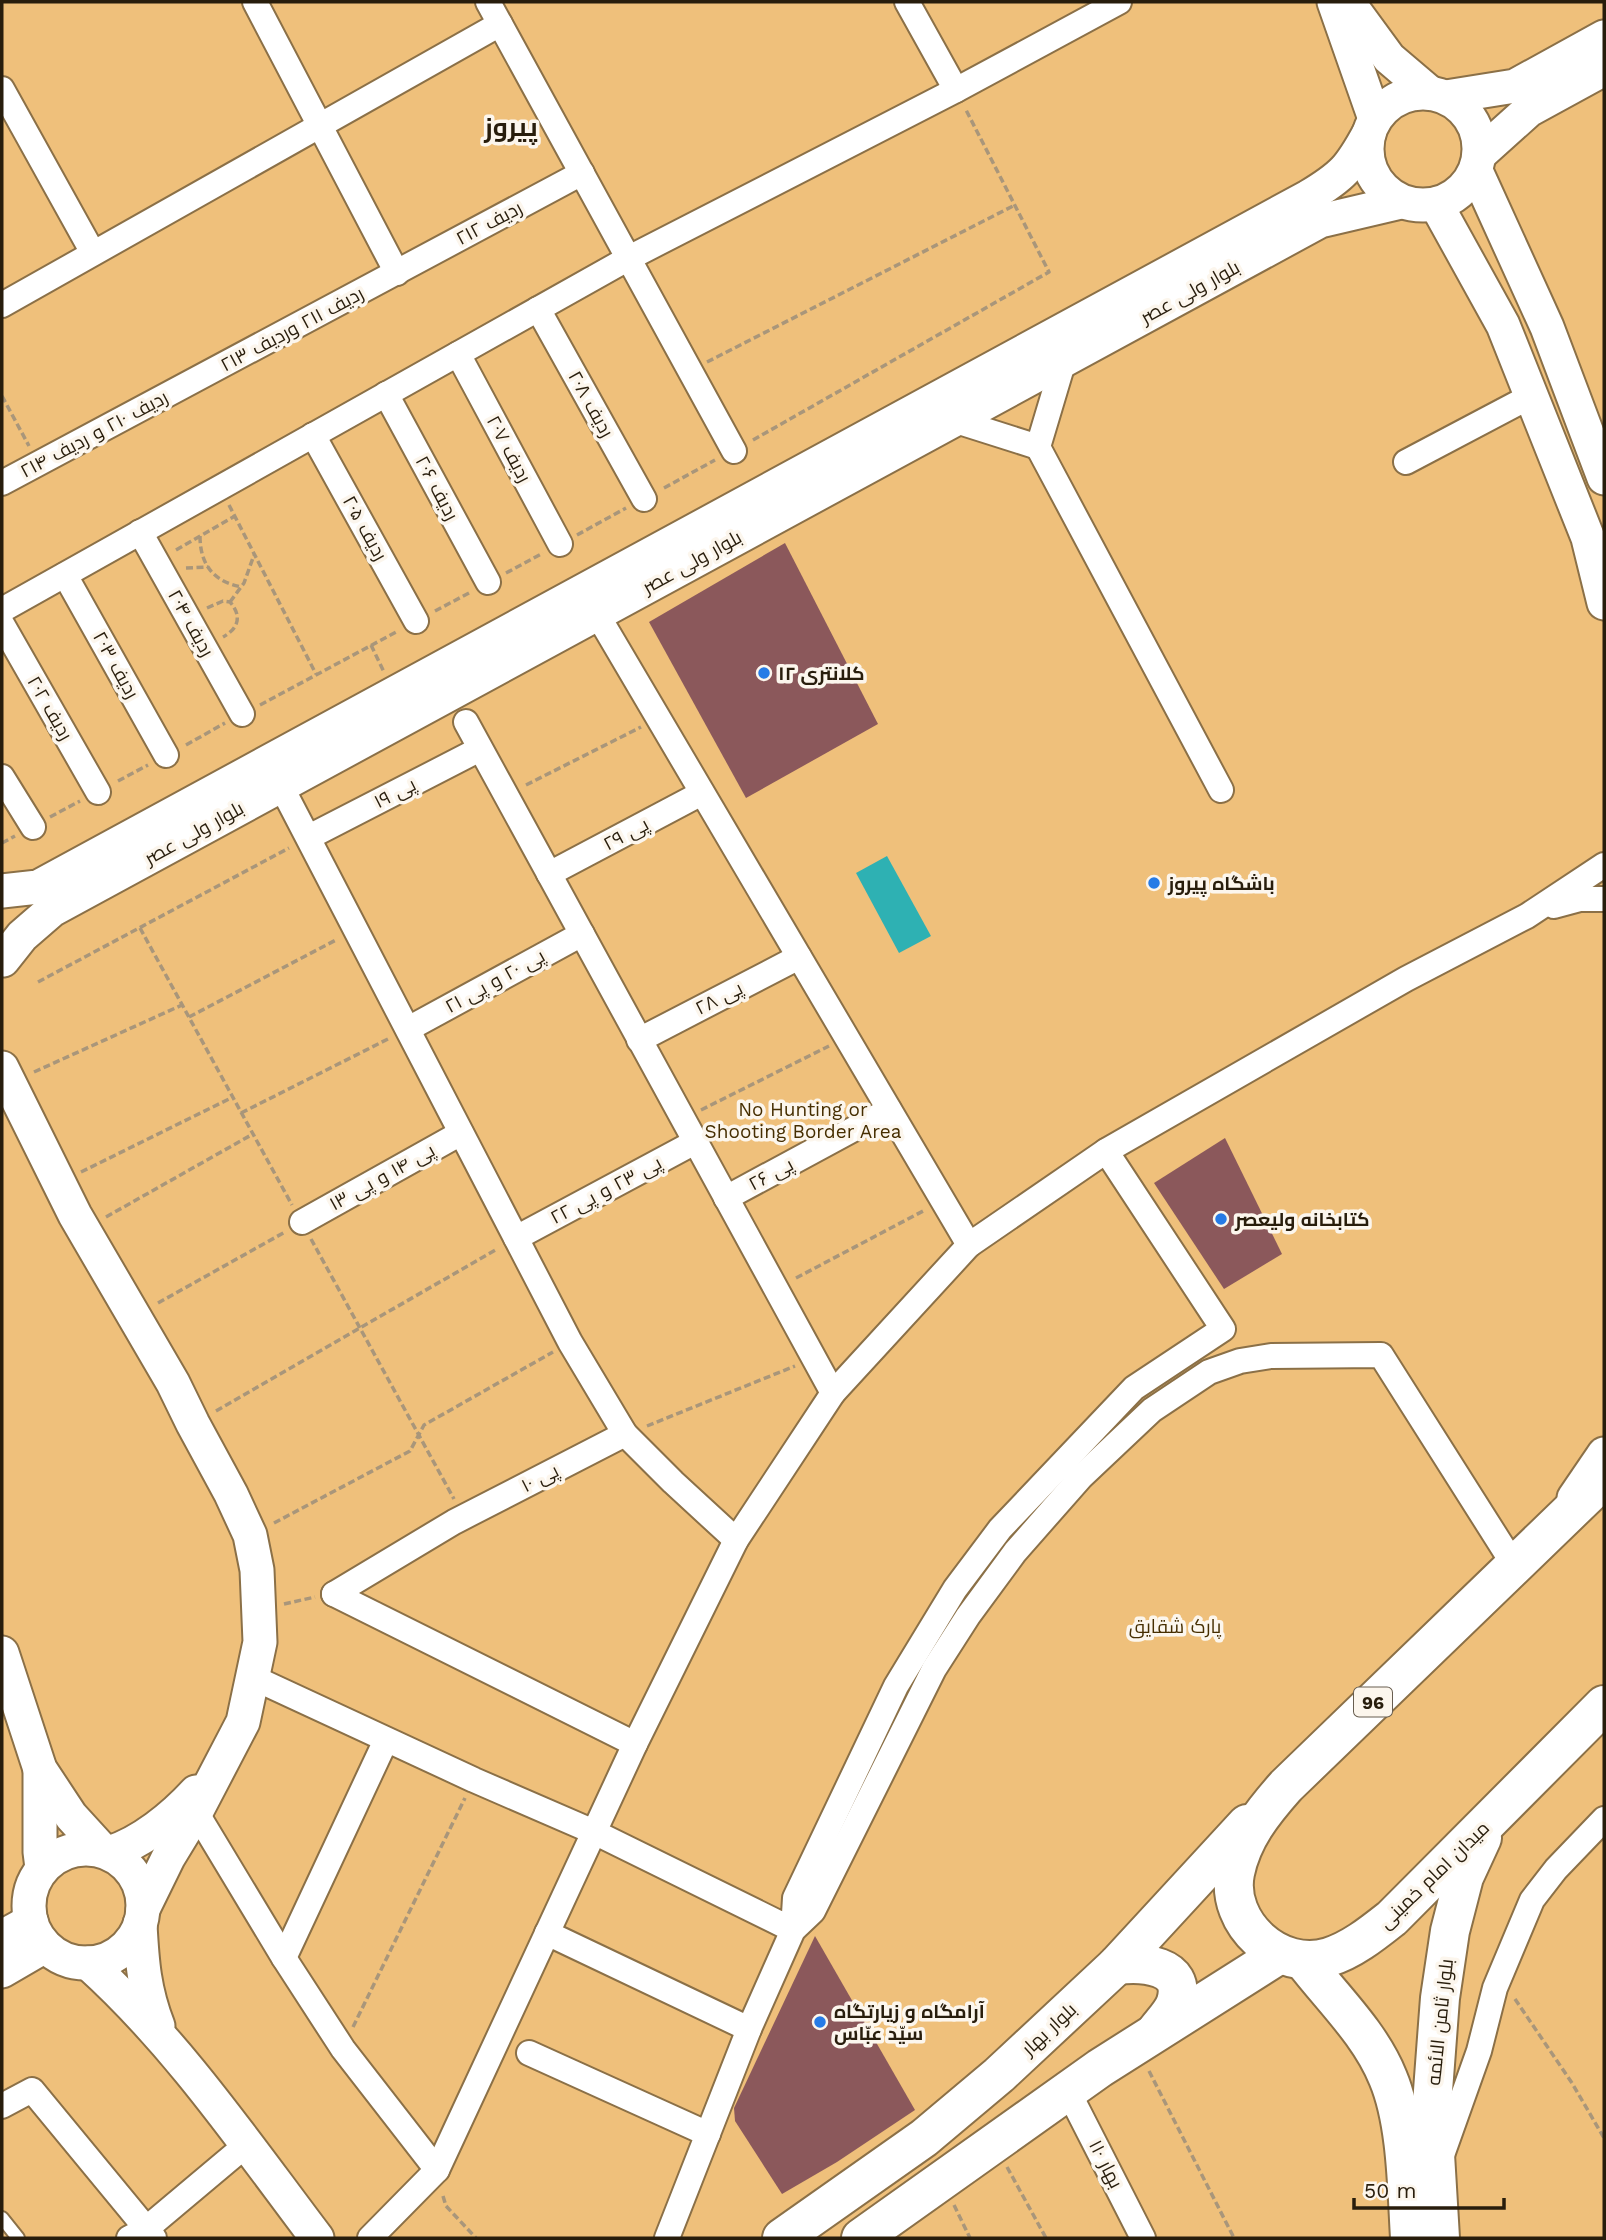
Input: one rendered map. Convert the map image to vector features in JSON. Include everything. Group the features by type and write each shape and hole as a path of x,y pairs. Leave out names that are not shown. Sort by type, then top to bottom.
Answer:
{"main road":[{"name":"96","path":"1410,2238 1398,2111 1388,2078 1370,2044 1292,1957 1259,1941 1244,1922 1235,1899 1235,1874 1251,1831 1286,1786 1604,1479"},
{"name":"میدان امام خمینی","path":"1292,1957 1327,1958 1376,1931 1604,1705"},
{"name":"بلوار بهار","path":"782,2238 924,2138 999,2075 1117,1965 1205,1867 1286,1786"},
{"name":"بلوار ثامن الائمه","path":"1440,2238 1432,2104 1435,2051 1450,1931 1464,1877 1495,1815"},
{"path":"881,2232 942,2181 1146,2037 1292,1957"},
{"path":"1117,1965 1144,1963 1157,1966 1172,1977 1176,1985 1177,2000 1146,2037"}],"street":[{"path":"255,2 397,273"},
{"path":"488,2 734,451"},
{"path":"907,2 956,90"},
{"path":"2,610 629,258 956,90 1119,2"},
{"path":"1350,4 1389,58 1437,94 1461,106 1472,120 1479,136 1478,163 1547,327 1604,478"},
{"path":"1350,4 1372,126 1367,154 1372,174 1384,190 1401,201 1419,206 1453,198 1466,186 1478,163 1529,110 1604,69"},
{"path":"2,305 500,24"},
{"path":"1372,126 1385,107 1399,98 1413,93 1437,94 1515,86 1604,37"},
{"path":"2,89 93,253"},
{"name":"بلوار ولی عصر","path":"2,891 38,887 1308,197 1351,166 1372,126"},
{"name":"ردیف ۲۱۲","path":"397,273 582,173"},
{"name":"بلوار ولی عصر","path":"2,962 22,936 52,910 1320,221 1401,201"},
{"path":"1436,204 1503,325 1588,538 1604,603"},
{"name":"ردیف ۲۱۱ وردیف ۲۱۳","path":"187,385 397,273"},
{"name":"ردیف ۲۰۸","path":"538,309 644,499"},
{"name":"ردیف ۲۰۷","path":"458,354 560,544"},
{"path":"1038,447 1064,360"},
{"name":"ردیف ۲۱۰ و ردیف ۲۱۴","path":"2,484 187,385"},
{"name":"ردیف ۲۰۶","path":"386,394 488,582"},
{"path":"1406,462 1531,396"},
{"path":"953,420 1038,447 1221,790"},
{"name":"ردیف ۲۰۵","path":"313,435 416,621"},
{"name":"ردیف ۲۰۴","path":"141,532 168,565 242,714"},
{"name":"ردیف ۲۰۳","path":"65,575 166,755"},
{"path":"597,614 969,1245"},
{"name":"ردیف ۲۰۲","path":"2,624 98,792"},
{"path":"466,722 833,1393"},
{"name":"پی ۱۹","path":"309,837 480,749"},
{"path":"2,777 33,827"},
{"path":"281,786 570,1342 625,1434 736,1540"},
{"name":"پی ۲۹","path":"549,874 702,793"},
{"path":"370,2238 437,2170 635,1744 736,1540 833,1393 969,1245 1106,1150 1406,979 1527,916 1604,865"},
{"path":"1527,916 1580,898 1604,898"},
{"path":"2,928 5,942 2,962"},
{"name":"پی ۲۰ و پی ۲۱","path":"408,1029 582,934"},
{"name":"پی ۲۸","path":"639,1040 799,957"},
{"path":"6,1076 84,1230 173,1383 231,1494 250,1535 257,1570 260,1643 243,1722 196,1812 168,1858 142,1917 132,1940 120,1952 105,1960 73,1962 58,1956 38,1934 29,1902 33,1884 42,1868 55,1857 70,1850 87,1848 106,1852 121,1860 139,1881 142,1917 142,1974 161,2035"},
{"name":"پی ۲۶","path":"726,1198 889,1111"},
{"name":"پی ۱۴ و پی ۱۳","path":"302,1222 461,1133"},
{"name":"پی ۲۳ و پی ۲۲","path":"516,1238 695,1142"},
{"path":"667,2238 749,2029 793,1930 795,1898 896,1686 955,1589 1000,1529 1134,1388 1223,1329 1106,1150"},
{"path":"793,1930 813,1911 934,1670 968,1616 1015,1552 1081,1477 1152,1410 1209,1373 1240,1361 1272,1356 1381,1355 1514,1565"},
{"name":"پی ۱۰","path":"334,1594 454,1522 625,1434"},
{"path":"1555,1526 1604,1454"},
{"path":"334,1594 635,1744"},
{"path":"2,1653 40,1769 71,1816 106,1852"},
{"path":"254,1678 474,1780 594,1832 793,1930"},
{"path":"284,1958 386,1740"},
{"path":"106,1852 125,1848 184,1804 223,1761"},
{"path":"40,1769 42,1868"},
{"path":"196,1812 284,1958 343,2049 437,2170"},
{"path":"1436,2176 1479,2051 1500,1977 1532,1900 1556,1869 1601,1830"},
{"path":"547,1933 749,2029"},
{"path":"2,1937 38,1934"},
{"path":"2,1970 38,1934"},
{"path":"88,1963 120,1991 161,2035 317,2238"},
{"path":"529,2053 708,2134"},
{"path":"2,2106 32,2090 143,2235 246,2144"},
{"name":"بهار ۱۱۰","path":"1068,2091 1143,2238"}],"lane":[{"path":"2,2218 18,2238"}],"path":[{"path":"2,843 734,451 1049,272 956,90"},
{"path":"690,371 1015,205"},
{"path":"2,396 39,464"},
{"path":"220,488 316,674"},
{"path":"168,565 200,536 235,516"},
{"path":"200,536 204,559 212,575 231,585 242,587"},
{"path":"230,602 242,587 254,554"},
{"path":"168,565 208,567"},
{"path":"202,611 223,601 230,602 238,613 239,621 229,634 218,640"},
{"path":"506,795 658,718"},
{"path":"38,982 309,837"},
{"path":"189,1017 356,929"},
{"path":"6,1076 182,1005"},
{"path":"242,1113 408,1029"},
{"path":"683,1119 846,1037"},
{"path":"60,1182 233,1097"},
{"path":"84,1230 253,1134"},
{"path":"775,1289 942,1200"},
{"path":"134,1316 302,1222"},
{"path":"193,1424 516,1238"},
{"path":"250,1535 410,1451 424,1425 570,1342"},
{"path":"625,1434 814,1358"},
{"path":"259,1609 334,1594"},
{"path":"343,2049 474,1780"},
{"path":"1500,1977 1572,2083 1604,2138"},
{"path":"1146,2037 1234,2238"},
{"path":"994,2143 1046,2238"},
{"path":"437,2170 446,2206 476,2238"},
{"path":"942,2181 970,2238"}],"green space":[{"name":"No Hunting or Shooting Border Area","path":"2,2 1604,2 1604,2238 2,2238"}],"water":[{"path":"887,856 931,936 899,953 856,873"}],"building":[{"name":"کلانتری ۱۲","path":"785,543 878,724 746,798 649,622"},
{"name":"کتابخانه ولیعصر","path":"1225,1138 1282,1254 1224,1289 1154,1183"},
{"name":"آرامگاه و زیارتگاه سیّد عبّاس","path":"815,1936 915,2110 837,2162 782,2194 735,2121 734,2108"}],"place":[{"name":"کلانتری ۱۲","path":"764,673"},
{"name":"باشگاه پیروز","path":"1154,883"},
{"name":"کتابخانه ولیعصر","path":"1221,1219"},
{"name":"آرامگاه و زیارتگاه سیّد عبّاس","path":"820,2022"}],"district":[{"name":"پیروز","path":"511,127"}],"park label":[{"name":"پارک شقایق","path":"1175,1626"}]}
